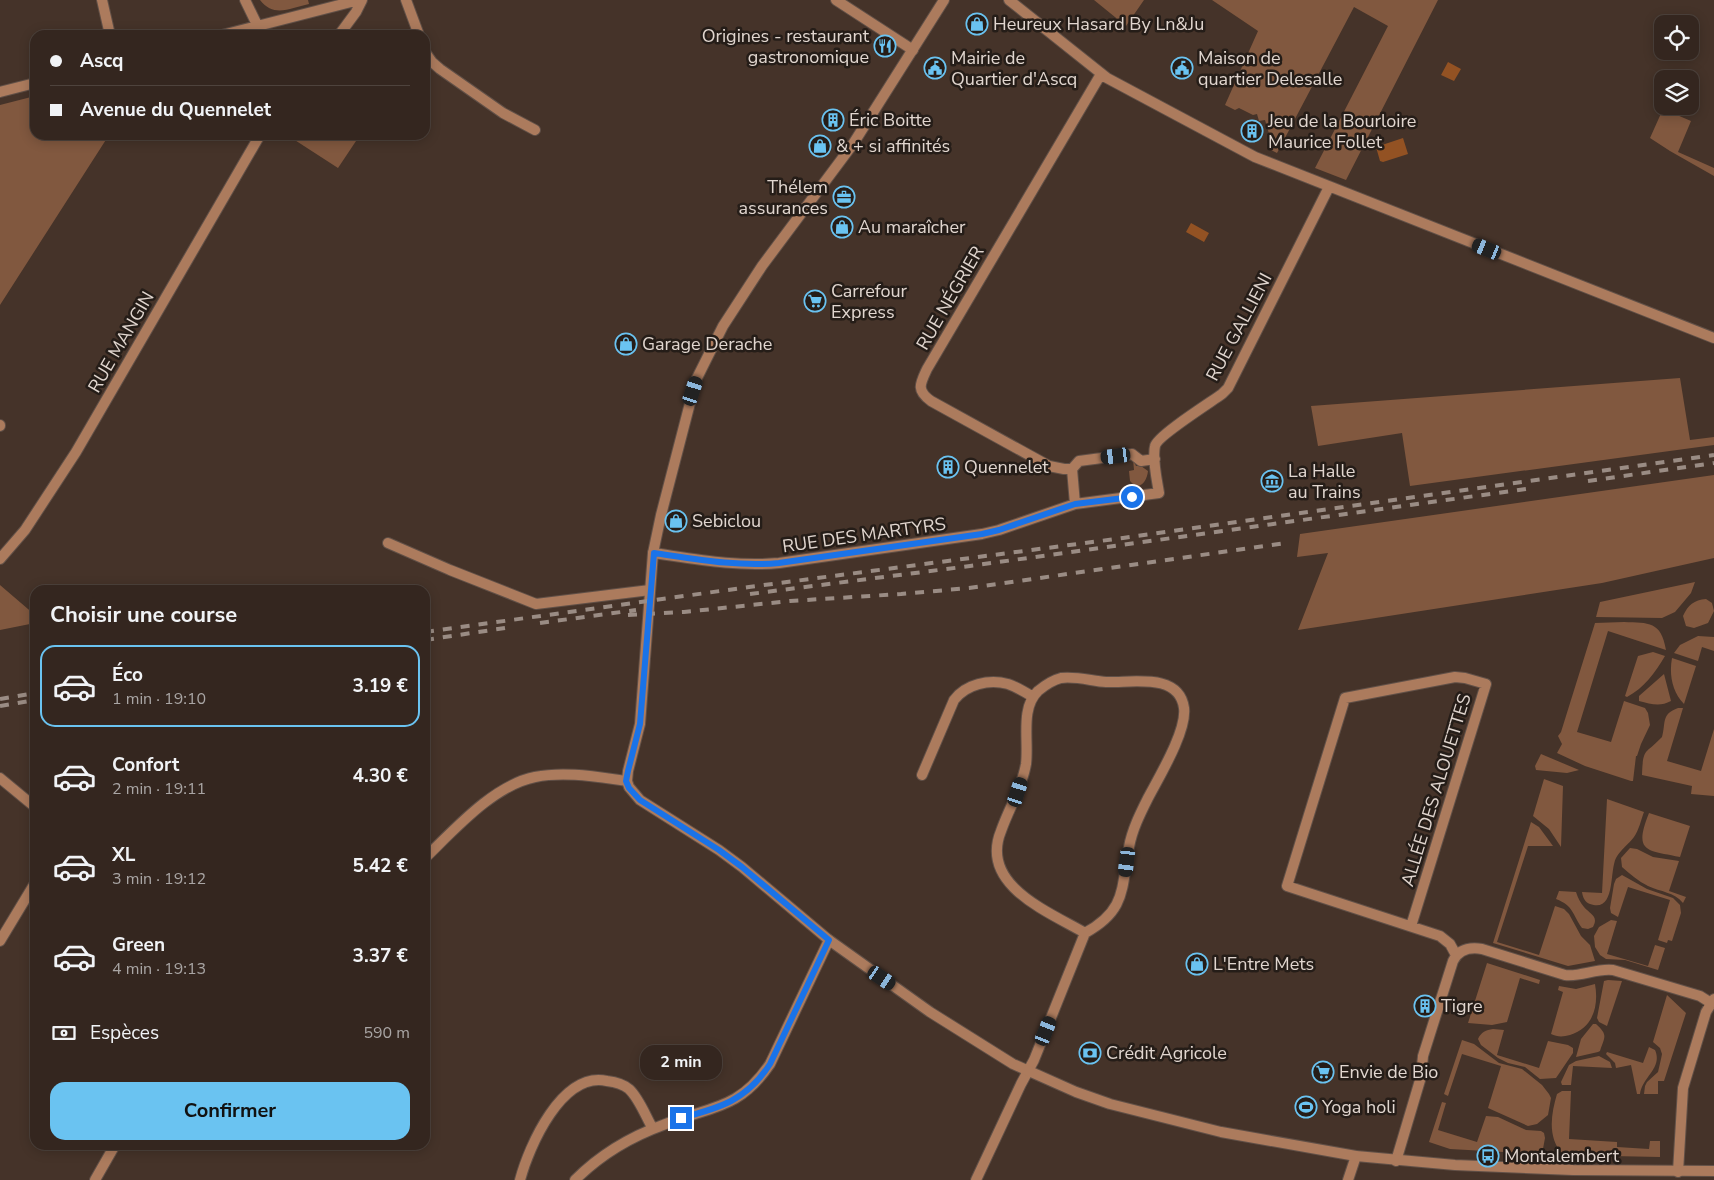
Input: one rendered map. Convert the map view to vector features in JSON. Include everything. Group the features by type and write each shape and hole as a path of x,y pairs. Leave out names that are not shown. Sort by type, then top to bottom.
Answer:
{"street":[{"path":"102,0 109,30"},
{"path":"245,0 260,30 360,0"},
{"path":"343,30 356,12 360,0"},
{"path":"406,0 417,30"},
{"path":"836,0 913,50"},
{"path":"944,0 853,144 767,259 719,335 701,370 693,391 661,515 654,553 640,724 626,781 629,788 640,800 735,862 829,940 962,1033 999,1057 1028,1072 1110,1104 1271,1142 1396,1161 1573,1170 1714,1171"},
{"path":"1009,0 1101,74 1255,157 1714,338"},
{"path":"430,58 440,69 503,113 535,130"},
{"name":"RUE NÉGRIER","path":"1072,469 1049,466 931,401 921,391 920,385 927,369 1101,74"},
{"path":"0,92 30,84"},
{"name":"RUE MANGIN","path":"0,559 25,530 92,426 257,140"},
{"name":"RUE GALLIENI","path":"1155,459 1154,447 1160,438 1228,388 1329,187"},
{"path":"1075,504 1072,469 1079,461 1132,454 1140,461 1155,459"},
{"name":"RUE DES MARTYRS","path":"654,553 749,565 779,563 990,532 1075,504 1159,493 1155,459"},
{"path":"388,543 536,604 650,590"},
{"name":"ALLÉE DES ALOUETTES","path":"1411,926 1486,684 1465,678 1456,677 1345,698 1287,886 1443,938 1450,944 1456,956"},
{"path":"976,1180 1034,1060 1085,933 1103,922 1117,905 1124,886 1129,847 1134,829 1180,735 1184,709 1178,694 1172,688 1157,682 1107,682 1060,678 1045,686 1034,696 1030,704 1027,718 1028,744 1026,767 1018,792 998,839 998,858 1004,876 1019,893 1032,903 1085,933"},
{"path":"922,775 954,700 963,690 981,684 1001,683 1034,696"},
{"path":"430,853 481,806 500,792 524,780 546,776 573,775 626,781"},
{"path":"0,778 30,803"},
{"path":"0,941 30,891"},
{"path":"575,1180 615,1148 653,1129 681,1118 722,1106 738,1098 760,1079 770,1064 829,940"},
{"path":"1396,1161 1421,1077 1423,1056 1456,956 1464,950 1479,948 1565,975 1576,975 1606,969 1613,970 1712,1001 1706,1012 1683,1088 1678,1172"},
{"path":"520,1180 530,1149 541,1126 551,1111 581,1084 592,1080 603,1080 622,1084 634,1095 653,1129"},
{"path":"95,1180 112,1150"},
{"path":"1348,1180 1356,1156"}],"shaded area":[{"path":"260,0 308,0 309,4 277,10 265,6"},
{"path":"1094,0 1144,0 1126,26"},
{"path":"1212,0 1438,0 1346,180 1315,168 1388,26 1354,7 1277,153 1271,150 1276,140 1270,137 1265,120 1259,121 1257,114 1253,115 1239,108 1235,110 1225,105 1258,31"},
{"path":"1448,62 1461,69 1454,81 1441,75"},
{"path":"30,97 30,140 106,140 0,305 0,105"},
{"path":"1660,115 1677,115 1691,121 1678,152 1714,168 1714,176 1670,151 1650,138"},
{"path":"1403,138 1408,154 1383,162 1380,161 1376,147"},
{"path":"295,140 357,140 338,168"},
{"path":"1191,223 1209,233 1204,242 1186,232"},
{"path":"1680,378 1690,440 1714,437 1714,445 1410,486 1402,433 1318,446 1311,406"},
{"path":"1133,459 1136,466 1141,466 1148,471 1145,481 1136,487 1130,481 1129,471 1134,470"},
{"path":"1714,475 1714,558 1602,583 1298,630 1328,553 1297,557 1300,534"},
{"path":"1695,582 1691,593 1675,612 1662,618 1596,617 1600,602"},
{"path":"0,585 30,611 30,624 0,630"},
{"path":"1706,599 1712,603 1714,611 1708,623 1694,628 1686,626 1683,616 1687,609 1695,602"},
{"path":"1624,622 1647,624 1657,629 1664,641 1666,650 1608,631 1577,732 1611,742 1624,701 1645,708 1650,725 1636,756 1633,781 1585,766 1557,753 1562,744 1558,736 1561,732 1595,623"},
{"path":"1698,636 1714,637 1714,651 1702,647 1698,661 1674,653 1680,645"},
{"path":"1653,652 1665,656 1644,685 1627,697 1625,696 1638,656"},
{"path":"1672,658 1696,666 1684,704 1672,682"},
{"path":"1664,674 1671,701 1651,704 1639,701 1639,696"},
{"path":"1678,708 1683,708 1667,761 1701,771 1714,729 1714,796 1691,794 1692,786 1642,775 1644,755 1662,737 1665,719 1669,713"},
{"path":"1541,754 1579,770 1567,773 1536,770 1535,766"},
{"path":"1544,779 1563,786 1561,847 1549,829 1533,816"},
{"path":"1607,799 1644,812 1636,834 1616,858 1608,897 1604,903 1598,905 1587,902 1582,892 1602,893"},
{"path":"1649,813 1690,826 1680,857 1651,851 1643,843 1644,826"},
{"path":"1531,822 1539,827 1553,846 1528,846 1497,942 1539,955 1555,906 1564,909 1569,914 1581,936 1590,945 1595,961 1568,966 1493,943"},
{"path":"1630,848 1637,849 1653,857 1679,861 1669,891 1686,897 1683,903 1671,894 1644,884 1622,867 1621,858"},
{"path":"1622,875 1647,889 1673,898 1680,905 1681,913 1672,941 1668,940 1667,943 1658,940 1670,900 1628,887 1618,917 1611,913 1610,908 1614,884 1616,879"},
{"path":"1559,891 1576,892 1579,900 1595,920 1593,927 1588,929 1582,928 1570,908 1556,899"},
{"path":"1611,920 1617,921 1607,954 1648,966 1655,945 1665,948 1658,970 1625,960 1606,959 1600,955 1595,947 1594,936 1599,927"},
{"path":"1487,963 1540,980 1539,984 1520,978 1507,1022 1492,1025 1468,1023"},
{"path":"1604,981 1622,981 1607,1026 1599,1022 1597,1018"},
{"path":"1595,984 1595,1008 1589,1022 1578,1032 1567,1036 1551,1034 1563,992 1558,990 1559,986 1576,989"},
{"path":"1667,995 1686,1013 1664,1081 1658,1081 1658,1094 1644,1094 1647,1082 1658,1072 1662,1054 1660,1048 1653,1042"},
{"path":"1593,1024 1596,1024 1604,1033 1600,1051 1576,1057 1581,1039"},
{"path":"1493,1029 1504,1030 1497,1055 1539,1068 1548,1041 1568,1045 1573,1048 1573,1053 1556,1078 1540,1079 1525,1067 1508,1063 1498,1058 1481,1045 1478,1039 1481,1035"},
{"path":"1462,1040 1474,1044 1499,1063 1522,1069 1542,1085 1551,1098 1548,1115 1537,1124 1528,1126 1488,1108 1501,1066 1462,1054 1448,1096 1444,1094"},
{"path":"1649,1047 1655,1050 1656,1062 1644,1082 1640,1094 1637,1094 1631,1065 1616,1068 1615,1063 1606,1054 1607,1052 1643,1063"},
{"path":"1599,1056 1610,1062 1612,1068 1573,1066 1571,1085 1562,1085 1561,1082 1569,1065 1576,1061"},
{"path":"1562,1091 1571,1091 1569,1139 1617,1142 1617,1147 1649,1149 1650,1141 1660,1141 1660,1157 1563,1155 1554,1141 1552,1133 1553,1110 1557,1094"},
{"path":"1442,1102 1446,1103 1438,1130 1477,1142 1486,1116 1498,1117 1526,1130 1544,1133 1542,1154 1450,1149 1429,1142"}],"railway":[{"path":"430,631 1123,538 1714,455"},
{"path":"1588,481 1714,463"},
{"path":"750,594 970,566 1533,488"},
{"path":"628,615 969,588 1286,543"},
{"path":"540,623 636,610"},
{"path":"430,639 505,628"},
{"path":"0,699 30,694"},
{"path":"0,706 30,701"}],"place":[{"name":"Heureux Hasard By Ln&Ju","path":"977,24"},
{"name":"Origines - restaurant gastronomique","path":"885,46"},
{"name":"Mairie de Quartier d'Ascq","path":"935,68"},
{"name":"Maison de quartier Delesalle","path":"1182,68"},
{"name":"Éric Boitte","path":"833,120"},
{"name":"Jeu de la Bourloire Maurice Follet","path":"1252,131"},
{"name":"& + si affinités","path":"820,146"},
{"name":"Thélem assurances","path":"844,197"},
{"name":"Au maraîcher","path":"842,227"},
{"name":"Carrefour Express","path":"815,301"},
{"name":"Garage Derache","path":"626,344"},
{"name":"Quennelet","path":"948,467"},
{"name":"La Halle au Trains","path":"1272,481"},
{"name":"Sebiclou","path":"676,521"},
{"name":"L'Entre Mets","path":"1197,964"},
{"name":"Tigre","path":"1425,1006"},
{"name":"Crédit Agricole","path":"1090,1053"},
{"name":"Envie de Bio","path":"1323,1072"},
{"name":"Yoga holi","path":"1306,1107"},
{"name":"Montalembert","path":"1488,1156"}],"route":[{"path":"681,1118 722,1106 738,1098 760,1079 770,1064 829,940 742,867 719,850 640,800 629,788 626,781 640,724 654,553 749,565 779,563 982,534 1075,504 1132,497"}]}
